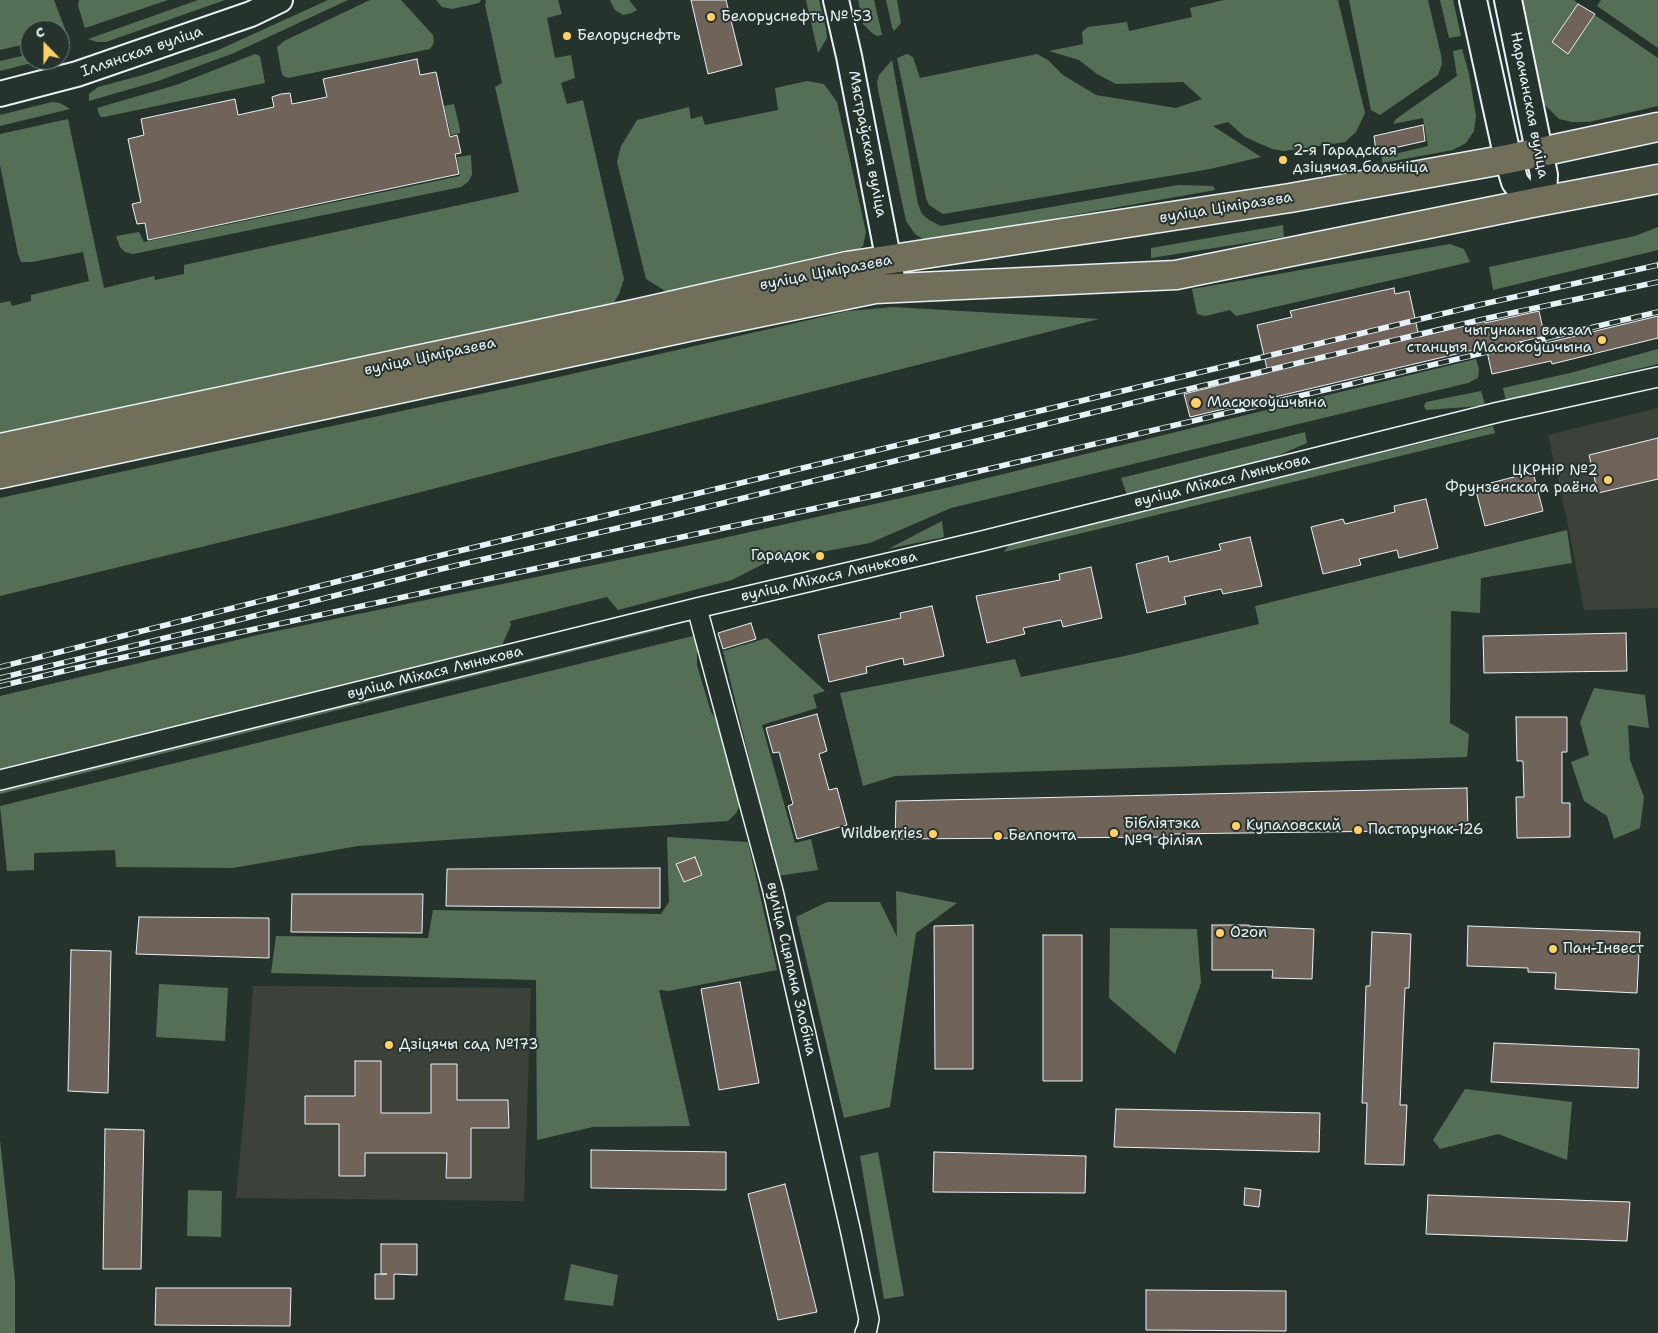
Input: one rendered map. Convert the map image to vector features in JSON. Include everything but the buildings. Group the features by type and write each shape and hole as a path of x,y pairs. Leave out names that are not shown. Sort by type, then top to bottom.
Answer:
{"main road":[{"name":"Нарачанская вуліца","path":"1473,0 1508,159 1515,182 1527,197 1537,202 1543,196 1545,188 1544,175 1508,0"},
{"name":"вуліца Ціміразева","path":"0,448 639,313 847,266 1290,198 1508,159 1658,127"},
{"name":"вуліца Ціміразева","path":"0,474 875,289 1176,275 1658,179"}],"street":[{"name":"Іллянская вуліца","path":"0,94 77,74 242,17 280,0"},
{"name":"Мястраўская вуліца","path":"836,0 890,259 894,288"},
{"name":"вуліца Міхася Лынькова","path":"0,780 696,608 982,541 1499,412 1658,377"},
{"name":"вуліца Сцяпана Злобіна","path":"696,608 773,891 851,1233 868,1319 865,1333"}],"shaded area":[{"name":"ЦКРНіР №2 Фрунзенскага раёна","path":"1658,408 1658,608 1584,610 1548,435"},
{"name":"Дзіцячы сад №173","path":"253,986 531,988 524,1201 236,1198"}],"green space":[{"path":"0,0 54,0 62,20 20,20 20,45 0,50"},
{"path":"79,0 168,0 85,28 78,6"},
{"path":"198,0 225,0 106,42 88,39"},
{"path":"328,0 348,0 234,53 158,81 89,101 89,94 98,87 143,75 216,51"},
{"path":"370,0 401,0 433,35 434,42 430,49 288,78 283,76 277,47 284,41"},
{"path":"436,0 481,0 479,3 452,9 442,7"},
{"path":"486,0 558,0 562,14 547,18 555,58 571,55 575,78 561,83 567,104 583,100 624,279 613,304 599,310 0,439 0,303 10,301 12,306 31,301 31,295 89,281 83,252 32,262 21,262 0,165 0,134 68,119 104,288 154,276 155,280 184,274 184,265 519,192 495,87 502,83 485,5"},
{"path":"611,0 629,0 637,10 623,15 615,10"},
{"path":"806,0 819,0 826,29 827,38 818,53"},
{"path":"858,0 874,0 882,35 877,36 863,24"},
{"path":"886,0 897,0 901,23 894,31 892,27"},
{"path":"1224,0 1338,0 1365,113 1356,132 1345,142 1284,151 1272,149 1245,137 1228,122 1213,126 1261,157 1210,169 943,214 929,205 897,58 907,54 913,57 920,78 1037,54 1048,60 1063,75 1096,95 1176,108 1202,99 1183,82 1116,84 1097,74 1079,60 1049,51 1083,44 1082,32 1088,27 1127,22 1129,31 1192,17 1190,8"},
{"path":"1349,0 1428,0 1441,55 1442,64 1438,75 1380,115 1371,110"},
{"path":"1440,0 1453,0 1461,36 1449,38"},
{"path":"1518,0 1574,0 1578,4 1552,42 1568,53 1595,15 1658,58 1658,106 1589,122 1572,122 1559,119 1544,104 1540,96"},
{"path":"1601,0 1658,0 1658,48 1597,6"},
{"path":"1462,49 1469,74 1476,116 1474,131 1466,143 1453,150 1382,163 1382,157 1428,146 1423,118 1393,124 1396,119 1457,76 1453,51"},
{"path":"255,54 260,56 265,83 104,117 101,117 99,114 97,108 176,85"},
{"path":"20,56 20,66 0,71 0,61"},
{"path":"892,60 918,204 922,214 941,226 1178,185 1213,186 1215,190 938,239 923,239 915,234 906,221 878,90 877,82 879,75"},
{"path":"807,81 824,84 837,102 866,232 863,246 854,253 667,292 646,279 617,162 621,146 637,120 689,107 691,119 702,116 705,125 778,110 775,88"},
{"path":"52,102 60,103 70,109 0,126 0,115"},
{"path":"454,104 460,133 451,135 444,106"},
{"path":"471,155 472,175 468,182 461,187 133,254 125,252 120,247 116,236 139,232 144,242 460,176 457,157"},
{"path":"1283,225 1284,237 1151,258 1151,248"},
{"path":"1658,227 1658,250 1493,290 1489,267 1635,236"},
{"path":"1450,244 1464,249 1470,262 1236,316 1230,310 1205,316 1197,314 1192,289"},
{"path":"893,307 1099,319 316,519 0,596 0,498 563,376 848,311"},
{"path":"1658,349 1658,364 1506,401 1503,388 1570,373"},
{"path":"1476,359 1479,369 1478,378 1468,383 951,508 870,543 767,562 732,580 618,610 607,597 510,621 511,625 502,645 0,770 0,696 262,634 719,539 950,487"},
{"path":"1481,391 1485,404 1480,406 1426,410 1424,406 1426,402"},
{"path":"1493,426 1495,433 1004,552 1009,545 1030,538"},
{"path":"1305,432 1307,443 1268,460 1127,495 1121,478"},
{"path":"942,521 944,537 888,549"},
{"path":"1567,530 1572,563 1481,578 1480,613 1451,611 1450,723 1469,734 1467,757 895,776 863,786 840,693 1015,659 1021,677 1125,656 1259,624 1255,606"},
{"path":"661,625 664,629 0,794 0,790"},
{"path":"697,635 697,665 711,712 719,723 740,804 737,812 728,821 358,846 233,868 116,867 115,850 34,853 34,870 7,871 0,806"},
{"path":"767,638 825,691 813,695 817,708 762,725 795,843 811,839 818,870 778,876 723,651"},
{"path":"1594,688 1645,695 1649,728 1628,725 1630,760 1644,797 1640,828 1614,839 1607,816 1584,801 1571,762 1589,755 1580,722"},
{"path":"667,837 748,842 777,970 668,991 659,990 690,1126 593,1127 537,1140 536,980 271,973 276,936 428,938 433,910 661,914 669,902"},
{"path":"896,891 957,903 916,933 890,1107 844,1118 796,917 827,902 880,902 897,937"},
{"path":"1110,928 1197,929 1201,983 1175,1054 1109,998"},
{"path":"159,984 228,988 225,1041 156,1037"},
{"path":"1465,1089 1572,1102 1567,1160 1498,1134 1440,1149 1433,1140"},
{"path":"0,1140 15,1280 15,1333 0,1333"},
{"path":"878,1152 904,1296 884,1299 860,1156"},
{"path":"188,1190 222,1191 221,1237 187,1236"},
{"path":"571,1264 618,1275 613,1306 564,1300"}],"railway":[{"path":"0,667 438,556 1483,304 1658,265"},
{"path":"0,678 441,569 666,517 1193,388 1488,318 1658,282"},
{"path":"0,686 102,662 877,495 1658,312"}],"place":[{"name":"Белоруснефть № 53","path":"711,17"},
{"name":"Белоруснефть","path":"567,36"},
{"name":"2-я Гарадская дзіцячая бальніца","path":"1283,160"},
{"name":"чыгунаны вакзал станцыя Масюкоўшчына","path":"1602,340"},
{"name":"Масюкоўшчына","path":"1196,403"},
{"name":"ЦКРНіР №2 Фрунзенскага раёна","path":"1608,480"},
{"name":"Гарадок","path":"820,556"},
{"name":"Купаловский","path":"1236,826"},
{"name":"Пастарунак-126","path":"1358,830"},
{"name":"Бібліятэка №9 філіял","path":"1114,833"},
{"name":"Wildberries","path":"933,834"},
{"name":"Белпочта","path":"998,836"},
{"name":"Ozon","path":"1220,933"},
{"name":"Пан-Інвест","path":"1553,949"},
{"name":"Дзіцячы сад №173","path":"389,1045"}]}
